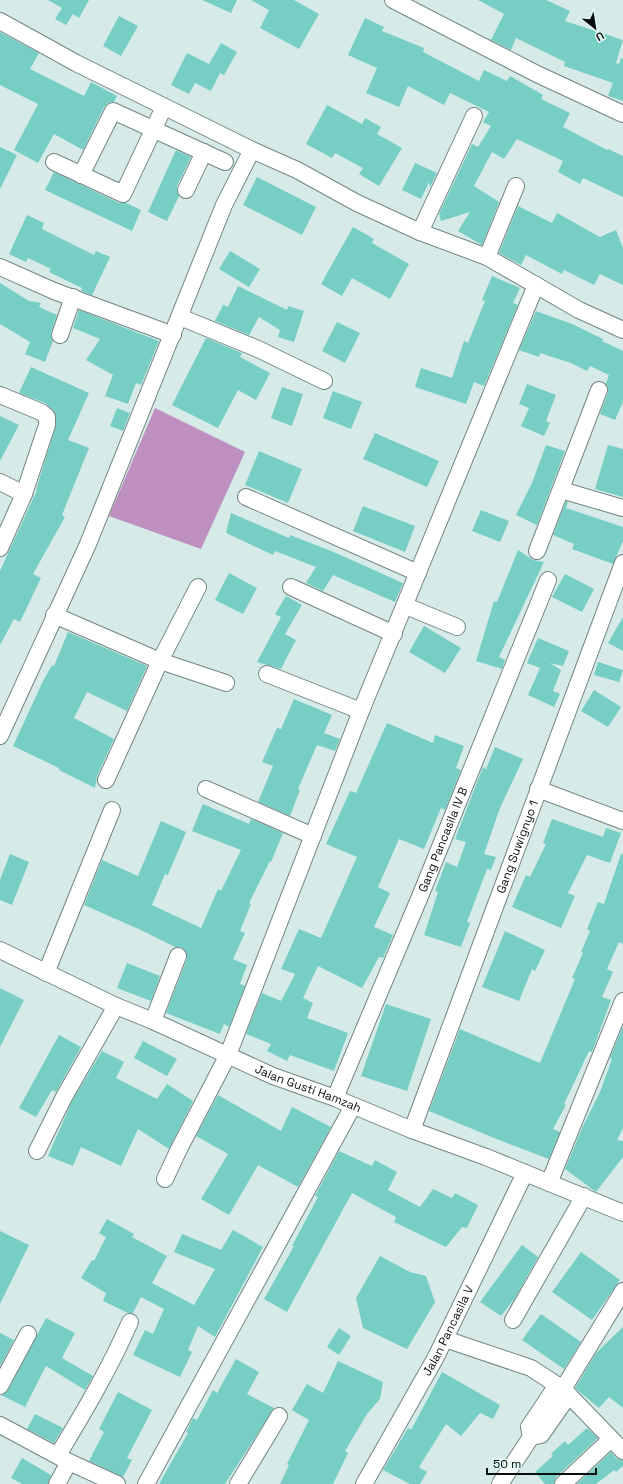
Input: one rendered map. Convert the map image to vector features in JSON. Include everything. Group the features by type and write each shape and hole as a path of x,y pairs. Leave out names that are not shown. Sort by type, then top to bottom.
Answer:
{"street":[{"path":"393,0 537,74 623,114"},
{"path":"0,21 76,63 252,150 297,170 357,203 420,232 487,257 579,310 623,330"},
{"path":"54,162 123,194 142,171 154,129 164,106"},
{"path":"81,175 113,111 225,162"},
{"path":"420,232 474,116"},
{"path":"0,736 54,615 88,544 224,205 252,150"},
{"path":"186,190 204,152"},
{"path":"487,257 516,186"},
{"path":"0,267 73,297 173,335"},
{"path":"165,1179 228,1055 361,711 406,606 418,573 536,285"},
{"path":"60,335 73,297"},
{"path":"180,317 258,349 324,381"},
{"path":"537,551 599,390"},
{"path":"0,395 47,417 44,439 24,494 0,548"},
{"path":"0,482 24,494"},
{"path":"561,490 623,508"},
{"path":"246,497 418,573"},
{"name":"Gang Suwignyo 1","path":"412,1130 623,563"},
{"name":"Gang Pancasila IV B","path":"335,1098 430,872 548,580"},
{"path":"106,780 160,661 198,586"},
{"path":"291,587 394,634"},
{"path":"406,606 457,627"},
{"path":"54,615 160,661 226,683"},
{"path":"267,674 361,711"},
{"path":"538,788 623,821"},
{"path":"206,789 313,836"},
{"path":"46,973 112,810"},
{"name":"Jalan Gusti Hamzah","path":"0,950 116,1006 153,1021 273,1076 335,1098 412,1130 486,1157 623,1213"},
{"path":"153,1021 178,956"},
{"path":"549,1183 623,1001"},
{"path":"37,1151 64,1097 116,1006"},
{"path":"146,1484 353,1106"},
{"name":"Jalan Pancasila V","path":"364,1484 444,1339 525,1173"},
{"path":"513,1320 584,1196"},
{"path":"500,1484 531,1437 529,1427 563,1389 623,1292"},
{"path":"57,1484 64,1458 99,1383 130,1322"},
{"path":"0,1386 28,1334"},
{"path":"444,1339 531,1368 563,1389 623,1451"},
{"path":"238,1484 279,1416"},
{"path":"0,1425 117,1484"},
{"path":"563,1484 612,1439"}],"shaded area":[{"path":"155,408 245,452 201,549 109,516"}],"building":[{"path":"48,0 89,0 79,18 73,14 66,25 55,19 62,8"},
{"path":"202,0 237,0 231,13"},
{"path":"251,0 294,0 319,14 299,49 260,28 269,10"},
{"path":"478,0 546,0 570,11 565,21 623,40 616,63 619,64 621,58 623,59 623,101 608,96 613,83 564,66 565,62 516,38 511,50 491,40 504,14"},
{"path":"119,16 138,26 121,56 103,46"},
{"path":"365,18 384,27 382,31 424,48 423,52 479,81 484,70 507,81 510,76 543,95 541,99 570,113 563,127 607,150 608,149 623,156 623,197 583,178 580,184 558,172 563,161 517,139 504,159 492,152 474,186 499,202 482,245 458,231 470,212 441,221 439,214 472,144 478,147 491,126 483,122 489,112 450,93 444,105 408,86 399,107 366,93 377,68 348,55"},
{"path":"0,32 39,53 30,69 84,96 91,82 117,96 114,102 108,103 104,107 83,150 54,134 38,163 14,150 38,104 0,85"},
{"path":"221,43 237,52 224,75 220,73 211,91 195,83 189,94 171,85 187,53 209,64"},
{"path":"327,105 362,124 365,118 381,127 377,134 402,148 379,186 359,174 363,168 335,153 332,158 306,144"},
{"path":"0,147 17,155 0,189"},
{"path":"176,150 191,157 177,186 179,196 167,221 148,212"},
{"path":"415,163 437,173 430,187 429,182 421,199 402,190"},
{"path":"54,172 119,203 126,203 141,210 132,231 45,190"},
{"path":"257,177 316,207 302,235 243,205"},
{"path":"518,206 552,223 557,213 600,237 616,230 623,248 623,285 600,274 594,285 564,270 562,274 526,255 521,265 499,253"},
{"path":"27,215 44,223 42,229 94,255 96,251 110,257 92,295 81,291 82,288 49,272 51,269 28,258 26,262 9,254"},
{"path":"353,227 374,239 372,243 409,264 390,299 352,278 342,296 321,284"},
{"path":"230,251 260,269 249,287 219,269"},
{"path":"492,276 520,288 513,303 518,305 484,386 474,382 466,404 415,387 421,368 452,378 464,341 468,343 485,301 482,300"},
{"path":"0,283 29,301 41,303 39,307 57,315 51,332 53,341 45,362 25,354 30,342 0,324"},
{"path":"238,286 287,310 288,306 304,311 294,342 278,337 280,330 259,317 249,335 215,321 223,305 228,307"},
{"path":"79,310 159,341 141,385 136,383 128,404 105,396 113,375 86,360 100,339 73,328"},
{"path":"536,311 572,324 603,339 602,341 623,351 623,402 615,420 600,414 608,393 606,383 609,375 590,366 587,371 571,363 540,353 539,357 519,350"},
{"path":"337,322 360,333 345,363 322,351"},
{"path":"206,338 242,353 240,357 270,373 256,400 238,390 218,428 172,405"},
{"path":"31,367 89,393 68,440 89,448 62,515 65,517 33,574 41,578 20,622 14,619 0,645 0,571 37,490 56,425 56,415 45,403 19,393"},
{"path":"527,384 556,395 546,421 550,423 544,436 521,426 529,408 519,404"},
{"path":"282,387 303,394 292,426 271,418"},
{"path":"333,391 362,402 351,429 323,418"},
{"path":"117,408 130,413 123,431 110,426"},
{"path":"0,416 19,425 0,461"},
{"path":"375,433 439,461 427,487 363,459"},
{"path":"546,445 565,451 537,525 516,515 532,483"},
{"path":"608,445 623,449 623,497 595,489"},
{"path":"259,451 302,469 288,503 245,485"},
{"path":"566,501 568,502 566,508 623,527 623,541 613,564 572,549 574,544 553,535"},
{"path":"363,506 415,526 405,552 353,531"},
{"path":"481,510 509,521 500,542 472,531"},
{"path":"231,513 289,538 290,535 336,553 403,583 395,602 333,575 323,591 306,583 316,567 275,551 273,555 226,533"},
{"path":"518,550 533,560 544,562 499,657 505,660 502,669 476,661 494,601 497,602"},
{"path":"229,573 257,588 243,614 215,600"},
{"path":"565,574 594,589 582,612 552,597"},
{"path":"286,596 302,605 285,634 296,640 281,669 257,662 281,617 275,614"},
{"path":"623,617 623,651 608,643"},
{"path":"424,626 461,648 445,673 409,652"},
{"path":"68,632 147,666 127,711 87,692 74,718 114,739 97,776 95,788 59,770 59,768 13,746 43,681 52,665 54,666"},
{"path":"538,638 569,651 563,666 550,663 561,670 553,691 560,694 554,707 528,695 540,668 527,663"},
{"path":"598,662 623,670 619,682 594,675"},
{"path":"594,690 621,707 608,727 581,711"},
{"path":"294,699 332,715 324,733 340,739 335,751 317,745 298,789 300,790 290,816 258,802 273,766 262,762 277,728 281,729"},
{"path":"387,723 433,743 435,735 464,746 456,768 461,770 445,810 441,808 424,849 399,839 378,887 390,893 374,927 393,935 383,958 379,957 362,988 318,966 303,998 313,1003 307,1018 348,1033 334,1071 290,1055 287,1061 267,1051 271,1044 246,1034 262,993 281,1001 295,974 281,969 299,929 321,938 357,857 326,844 350,791 356,793"},
{"path":"495,747 523,759 500,808 484,854 496,857 491,870 487,869 467,922 470,923 461,947 424,935 438,892 435,891 446,862 457,867 466,842 455,839 483,767 486,769"},
{"path":"203,804 249,824 251,819 283,833 271,862 270,861 249,903 251,904 240,931 245,933 233,959 247,965 240,984 245,986 229,1027 224,1024 220,1034 166,1013 187,959 185,950 181,947 175,947 84,905 102,860 138,876 161,821 186,832 168,875 165,874 152,905 201,928 218,889 221,891 241,850 192,831"},
{"path":"552,819 603,837 606,828 621,833 610,863 587,855 568,893 575,896 561,928 512,907 526,875 530,877 546,844 543,843"},
{"path":"10,854 29,862 12,905 0,900 0,880"},
{"path":"621,854 623,854 623,944 619,942 607,969 613,972 602,997 611,1000 592,1052 589,1051 564,1104 566,1105 553,1129 560,1132 549,1159 429,1111 460,1029 540,1063 575,979 572,978 583,953 581,952 590,931 587,929 598,902 604,904"},
{"path":"505,931 545,950 535,971 532,969 519,1001 482,987"},
{"path":"127,963 160,976 151,1001 117,988"},
{"path":"0,988 24,1000 0,1047"},
{"path":"386,1004 431,1019 407,1091 361,1076"},
{"path":"623,1026 623,1128 617,1140 623,1141 623,1157 596,1192 565,1169 583,1126 600,1092 612,1059 610,1058"},
{"path":"59,1035 81,1047 56,1092 52,1090 36,1117 19,1108"},
{"path":"143,1041 177,1059 167,1076 134,1058"},
{"path":"102,1051 124,1062 116,1078 157,1099 167,1084 193,1101 169,1149 138,1129 121,1166 81,1147 73,1166 48,1156 72,1101"},
{"path":"218,1095 281,1131 292,1107 331,1127 298,1187 258,1165 229,1215 201,1199 228,1154 196,1136"},
{"path":"339,1151 372,1166 375,1160 397,1172 388,1190 420,1207 433,1189 452,1198 455,1193 478,1205 467,1228 462,1227 446,1247 394,1222 396,1217 352,1193 287,1312 264,1299 294,1246 292,1246 318,1197 315,1196"},
{"path":"107,1219 134,1234 132,1237 167,1256 152,1283 194,1305 215,1269 174,1252 182,1234 221,1250 233,1230 263,1247 215,1337 198,1326 188,1350 192,1352 180,1377 133,1355 145,1330 153,1334 164,1309 141,1297 133,1313 128,1313 103,1301 106,1293 81,1278 92,1260 94,1261 106,1237 99,1233"},
{"path":"0,1231 29,1245 0,1304"},
{"path":"522,1245 538,1257 515,1298 501,1316 480,1302"},
{"path":"581,1252 620,1280 592,1320 552,1292"},
{"path":"380,1256 410,1272 426,1276 435,1302 407,1349 363,1328 356,1298"},
{"path":"541,1314 581,1342 564,1369 522,1340"},
{"path":"46,1318 75,1333 62,1358 93,1376 85,1390 46,1366 25,1407 1,1395 8,1390"},
{"path":"623,1327 623,1408 609,1397 599,1408 575,1388 596,1353"},
{"path":"339,1328 351,1336 339,1355 327,1347"},
{"path":"0,1333 14,1340 0,1366"},
{"path":"236,1359 259,1372 247,1394 274,1408 225,1484 159,1484 188,1433 186,1432 193,1418 197,1420 213,1390 217,1393"},
{"path":"338,1361 383,1382 380,1399 367,1414 345,1451 348,1453 333,1484 280,1484 289,1465 287,1464 309,1420 292,1410 307,1384 323,1393"},
{"path":"442,1372 500,1405 493,1419 480,1413 461,1436 446,1424 419,1467 427,1472 420,1484 410,1484 383,1470 408,1428 411,1430"},
{"path":"118,1392 152,1410 127,1458 132,1460 123,1477 89,1461 104,1432 99,1429"},
{"path":"35,1414 63,1428 54,1443 27,1429"},
{"path":"587,1428 598,1438 556,1477 554,1484 545,1484 535,1472 553,1456 551,1454 565,1441 568,1445"},
{"path":"611,1452 616,1458 623,1460 623,1466 616,1472 614,1470 596,1484 577,1484"},
{"path":"22,1458 51,1475 48,1484 22,1484 11,1478"}]}
